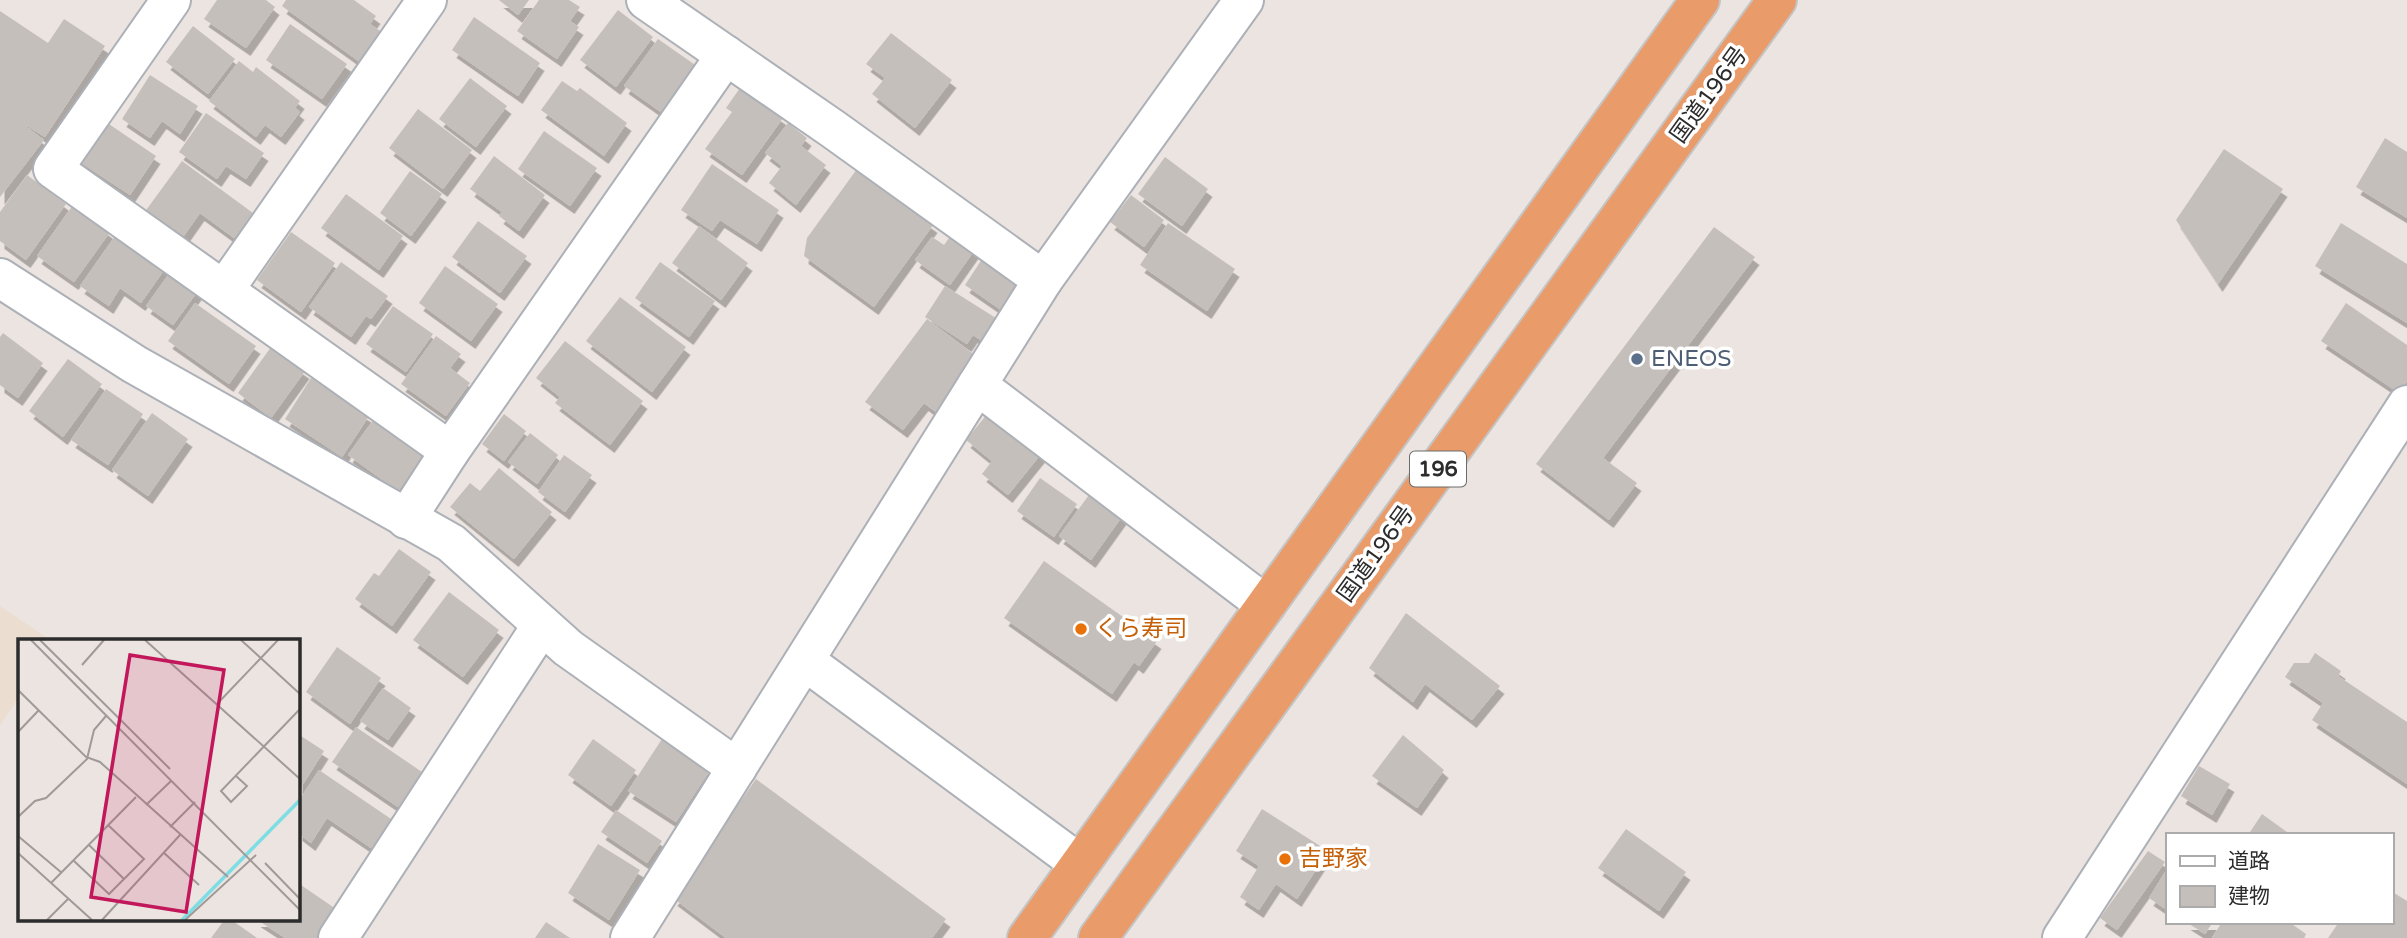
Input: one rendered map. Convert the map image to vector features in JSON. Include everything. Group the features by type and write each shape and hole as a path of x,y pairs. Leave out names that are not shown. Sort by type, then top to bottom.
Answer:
{"highway":[{"name":"196","path":"1027,938 1700,0"},
{"name":"国道196号","path":"1098,938 1777,0"}],"street":[{"path":"171,0 53,169 450,450"},
{"path":"224,290 427,0"},
{"path":"646,0 1042,280"},
{"path":"630,938 1042,280 1244,0"},
{"path":"407,519 450,450 726,55"},
{"path":"0,278 134,364 451,543 568,648 737,768"},
{"path":"977,385 1266,605"},
{"path":"2075,934 2407,405"},
{"path":"338,938 542,625"},
{"path":"804,661 1080,864"}],"shaded area":[{"path":"0,606 49,639 18,639 18,698 0,725"}],"building":[{"path":"217,0 266,0 275,7 246,48 204,19"},
{"path":"286,0 354,0 376,16 370,24 386,35 364,65 282,6"},
{"path":"499,0 529,0 518,15"},
{"path":"539,0 569,0 580,7 570,21 579,27 557,59 517,31"},
{"path":"618,10 653,37 616,87 580,60"},
{"path":"0,11 48,43 64,19 105,46 45,137 19,121 44,140 0,197"},
{"path":"474,17 540,63 518,96 452,50"},
{"path":"290,24 347,64 322,99 266,60"},
{"path":"193,26 235,59 208,94 166,62"},
{"path":"891,33 952,80 915,128 872,94 885,78 866,64"},
{"path":"658,39 701,69 668,117 624,86"},
{"path":"239,61 253,72 256,67 300,101 295,108 300,112 281,137 265,125 256,137 209,101"},
{"path":"150,75 198,106 180,134 162,121 150,138 122,119"},
{"path":"470,78 507,106 476,147 439,119"},
{"path":"562,81 577,91 580,88 627,123 604,156 541,110"},
{"path":"740,88 783,118 742,175 705,149 732,112 726,108"},
{"path":"418,109 472,150 443,189 389,148"},
{"path":"206,113 264,153 246,179 226,166 217,179 179,152"},
{"path":"100,118 156,156 130,195 74,158"},
{"path":"788,123 807,138 801,146 826,165 796,205 769,183 782,166 765,153"},
{"path":"544,131 597,168 570,206 518,169"},
{"path":"2385,138 2407,152 2407,218 2356,187"},
{"path":"2224,149 2283,189 2218,284 2176,220"},
{"path":"494,156 545,195 519,231 499,216 502,212 470,189"},
{"path":"1165,157 1208,189 1182,226 1138,194"},
{"path":"182,161 253,213 234,238 200,213 181,240 144,213"},
{"path":"712,164 779,210 757,244 720,220 712,231 681,210"},
{"path":"857,169 933,225 874,307 804,256 807,238"},
{"path":"410,171 442,194 411,236 380,213"},
{"path":"27,175 66,204 26,260 0,241 0,212"},
{"path":"346,194 403,236 379,270 321,228"},
{"path":"1131,195 1164,220 1144,247 1110,222"},
{"path":"73,205 110,232 74,282 37,256"},
{"path":"478,221 527,256 500,293 452,257"},
{"path":"1168,223 1235,269 1207,311 1140,265"},
{"path":"2341,223 2407,264 2407,323 2315,266"},
{"path":"699,226 748,263 721,300 672,263"},
{"path":"1714,227 1755,257 1603,458 1637,483 1609,520 1536,464"},
{"path":"120,229 169,263 141,303 120,288 109,306 80,286"},
{"path":"954,231 976,248 950,285 915,260 932,237 944,245"},
{"path":"291,232 335,263 301,312 257,280"},
{"path":"986,253 1029,282 1007,314 965,285"},
{"path":"341,262 388,296 371,319 366,316 351,337 309,307"},
{"path":"660,262 715,301 689,337 635,298"},
{"path":"176,264 203,284 173,325 146,306"},
{"path":"445,266 498,304 471,341 419,303"},
{"path":"945,286 999,320 985,343 973,335 967,344 925,317"},
{"path":"620,297 686,347 652,392 586,341"},
{"path":"195,303 256,346 229,384 168,341"},
{"path":"2346,303 2407,345 2407,381 2399,393 2321,341"},
{"path":"393,306 433,334 406,372 366,344"},
{"path":"927,319 976,356 936,412 924,403 903,430 865,402"},
{"path":"3,333 43,363 18,398 0,385 0,337"},
{"path":"436,336 461,354 450,368 470,383 446,416 401,384"},
{"path":"565,341 643,401 610,445 555,403 560,397 536,378"},
{"path":"271,347 305,371 271,418 238,393"},
{"path":"68,359 102,384 63,437 29,411"},
{"path":"311,378 369,416 342,457 285,419"},
{"path":"106,389 143,414 108,465 71,440"},
{"path":"993,407 1045,449 1008,495 982,474 992,461 966,440"},
{"path":"152,413 188,439 148,496 112,470"},
{"path":"504,414 526,431 504,461 482,444"},
{"path":"374,419 424,455 398,491 348,455"},
{"path":"530,433 558,455 537,484 508,462"},
{"path":"564,455 592,475 565,512 538,492"},
{"path":"499,468 552,512 514,559 450,507 470,483 480,491"},
{"path":"1040,478 1077,504 1054,537 1017,511"},
{"path":"1094,488 1126,511 1091,560 1059,536"},
{"path":"399,549 431,572 392,626 355,599 374,573 379,576"},
{"name":"くら寿司","path":"1044,561 1157,641 1139,666 1134,662 1112,694 1004,618"},
{"path":"449,592 499,630 463,677 413,640"},
{"path":"1406,613 1500,686 1472,720 1425,684 1413,702 1369,668"},
{"path":"337,647 381,678 350,724 306,692"},
{"path":"2315,653 2341,671 2338,676 2407,722 2407,784 2312,720 2323,703 2285,677 2294,663 2309,663"},
{"path":"383,688 411,708 388,740 360,721"},
{"path":"356,727 422,772 398,807 332,762"},
{"path":"299,735 324,751 299,790"},
{"path":"1403,735 1444,770 1417,808 1372,776"},
{"path":"593,739 636,770 611,806 568,775"},
{"path":"662,739 710,770 676,822 628,791"},
{"path":"2199,766 2230,784 2212,815 2181,796"},
{"path":"319,770 397,823 377,852 327,818 311,843 299,834 299,800"},
{"path":"756,779 946,919 932,938 726,938 673,898"},
{"name":"吉野家","path":"1262,809 1328,851 1297,899 1276,884 1259,910 1240,897 1259,866 1236,851"},
{"path":"616,810 662,841 647,863 601,832"},
{"path":"2262,814 2288,833 2249,833"},
{"path":"1626,829 1686,872 1659,911 1598,868"},
{"path":"598,844 640,870 609,920 568,893"},
{"path":"2148,851 2165,862 2117,930 2100,918"},
{"path":"2166,871 2166,909 2149,898"},
{"path":"299,884 336,909 316,938 285,938 258,920 299,920"},
{"path":"2393,892 2407,901 2407,938 2328,938 2338,924 2393,924"},
{"path":"224,920 231,920 257,938 211,938"},
{"path":"546,922 570,938 535,938"},
{"path":"2189,924 2212,924 2205,934"},
{"path":"2221,924 2292,924 2306,934 2304,938 2212,938"}],"place":[{"name":"ENEOS","path":"1637,359"},
{"name":"くら寿司","path":"1081,629"},
{"name":"吉野家","path":"1285,859"}]}
